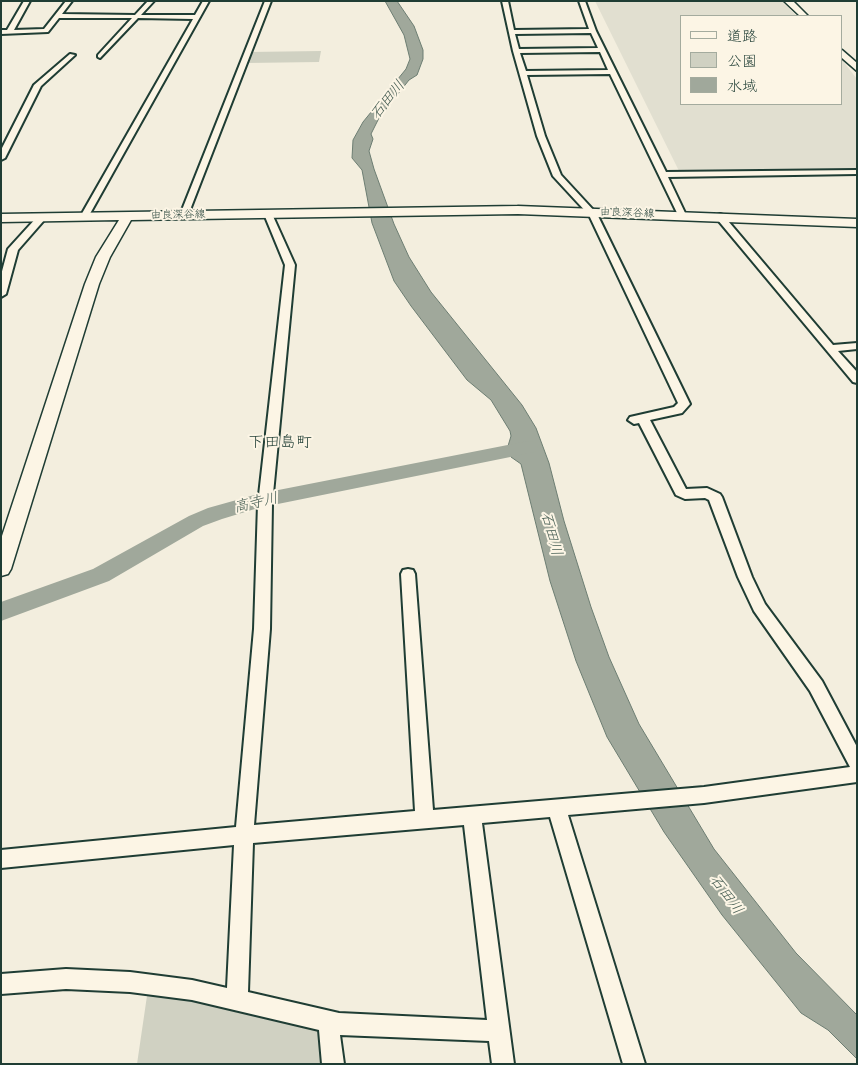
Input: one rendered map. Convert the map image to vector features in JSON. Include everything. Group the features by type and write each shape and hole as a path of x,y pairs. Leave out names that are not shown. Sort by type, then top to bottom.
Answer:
{"main road":[{"name":"由良深谷線","path":"397,212 591,211 857,223"},
{"name":"由良深谷線","path":"1,218 354,212"}],"street":[{"path":"10,32 27,1"},
{"path":"1,32 46,31 69,1"},
{"path":"100,56 151,1"},
{"path":"84,217 206,1"},
{"path":"184,215 268,1"},
{"path":"505,1 516,51 541,136 557,176 591,211 684,404 683,408 678,410 638,419 681,492 684,494 707,493 715,497 745,578 759,607 821,694 857,764"},
{"path":"582,1 613,72 682,215"},
{"path":"788,1 803,15"},
{"path":"58,16 196,17"},
{"path":"511,32 594,31"},
{"path":"516,51 603,50"},
{"path":"843,53 857,67"},
{"path":"1,158 38,85 72,54"},
{"path":"523,73 613,72"},
{"path":"663,175 857,172"},
{"path":"354,212 397,212"},
{"path":"238,1000 244,835 262,629 265,500 290,265 268,214"},
{"path":"1,568 92,284 103,256 127,216"},
{"path":"720,217 857,380"},
{"path":"1,294 13,249 41,218"},
{"path":"830,348 857,346"},
{"path":"408,574 425,820"},
{"path":"1,859 244,835 704,795 857,774"},
{"path":"557,809 634,1064"},
{"path":"472,816 504,1064"},
{"path":"1,984 66,979 130,982 192,990 329,1022 499,1031"},
{"path":"329,1022 334,1064"}],"shaded area":[{"path":"595,1 781,1 796,15 680,15 680,105 843,105 843,61 857,79 857,169 679,171"}],"green space":[{"path":"321,51 319,62 246,63 249,52"},
{"path":"148,989 317,1028 322,1064 137,1064"}],"water":[{"name":"石田川","path":"385,1 397,1 414,26 423,50 423,59 417,75 409,80 379,118 371,134 373,139 369,151 394,224 409,257 431,292 522,405 536,428 549,463 564,521 591,607 609,657 639,724 714,849 796,953 857,1015 857,1059 828,1030 801,1013 722,915 664,832 607,737 576,661 550,581 521,464 511,457 508,446 511,436 510,431 491,400 467,380 394,281 372,223 362,170 352,158 353,140 363,122 406,69 410,59 404,35"}],"waterway":[{"name":"高寺川","path":"1,612 101,575 196,521 215,513 258,501 528,447"}],"district":[{"name":"下田島町","path":"280,443"}]}
